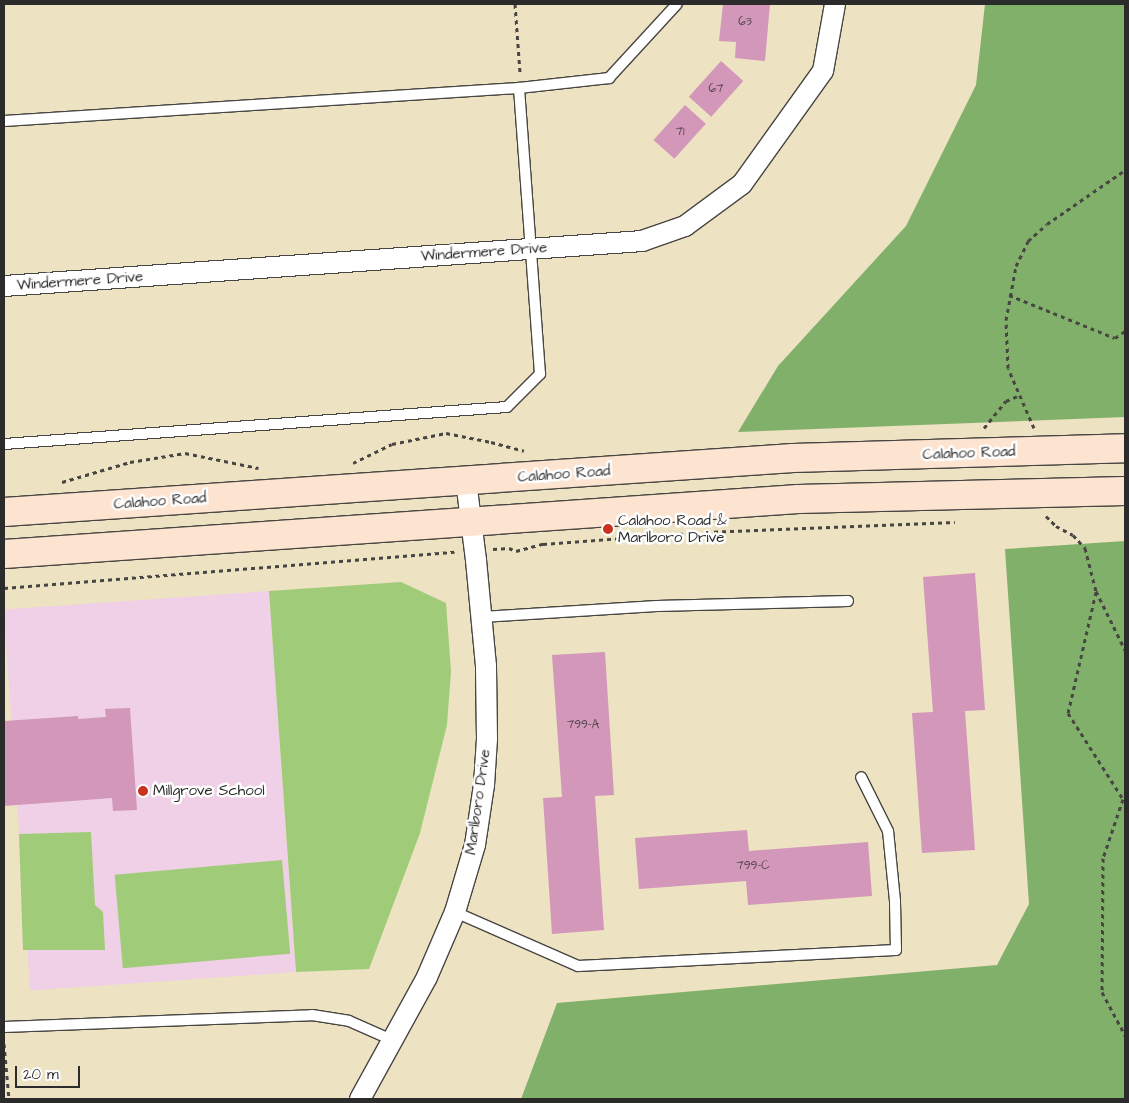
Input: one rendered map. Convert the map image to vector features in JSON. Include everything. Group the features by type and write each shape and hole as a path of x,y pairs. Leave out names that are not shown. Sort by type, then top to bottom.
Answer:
{"main road":[{"name":"Calahoo Road","path":"4,512 793,458 1125,448"},
{"path":"4,554 798,500 1125,491"}],"street":[{"name":"Windermere Drive","path":"4,286 642,241 685,226 742,184 823,71 835,4"},
{"name":"Marlboro Drive","path":"360,1099 427,977 455,912 475,844 484,785 487,739 482,617 466,481"}],"lane":[{"path":"4,121 519,88 609,78 677,4"},
{"path":"4,444 507,407 540,374 519,88"},
{"path":"482,617 658,606 848,601"},
{"path":"455,912 578,966 896,950 895,900 888,831 861,777"},
{"path":"4,1027 312,1015 349,1021 392,1040"}],"path":[{"path":"515,4 519,88"},
{"path":"1034,427 1008,368 1006,338 1009,295 1016,266 1028,241 1047,224 1125,170"},
{"path":"1009,295 1115,338 1125,331"},
{"path":"975,428 984,428 1006,401 1020,395"},
{"path":"344,466 392,444 446,433 526,451"},
{"path":"58,483 130,462 184,453 261,469"},
{"path":"1046,516 1056,526 1073,535 1085,548 1096,591 1125,650"},
{"path":"1037,517 1056,516"},
{"path":"4,588 508,548 516,551 544,544 706,532 959,522"},
{"path":"1096,591 1068,713 1123,799 1103,858 1102,992 1125,1035"},
{"path":"4,1044 9,1099"}],"shaded area":[{"name":"Millgrove School","path":"269,591 296,972 30,991 4,610"}],"green space":[{"path":"985,4 1125,4 1125,417 738,432 778,366 906,226 976,85"},
{"path":"1125,541 1125,1099 521,1099 557,1003 997,965 1029,904 1005,549"},
{"path":"401,582 446,603 451,671 447,725 420,833 369,969 296,972 269,591"},
{"path":"91,832 95,905 103,912 105,950 23,950 19,834"},
{"path":"282,860 290,954 123,968 115,875"}],"building":[{"path":"723,4 770,4 765,61 735,58 736,42 719,41"},
{"path":"721,61 743,81 711,117 689,97"},
{"path":"685,105 706,124 674,159 654,140"},
{"path":"975,573 985,710 965,711 975,850 922,853 912,713 933,712 923,577"},
{"path":"605,652 614,795 595,796 604,930 552,934 543,798 562,797 552,655"},
{"path":"130,708 137,810 113,811 112,798 4,806 4,721 78,716 78,719 106,717 105,709"},
{"path":"747,830 749,851 868,842 872,896 748,905 746,881 639,889 635,838"}],"place":[{"name":"Calahoo Road & Marlboro Drive","path":"608,529"},
{"name":"Millgrove School","path":"143,791"}]}
